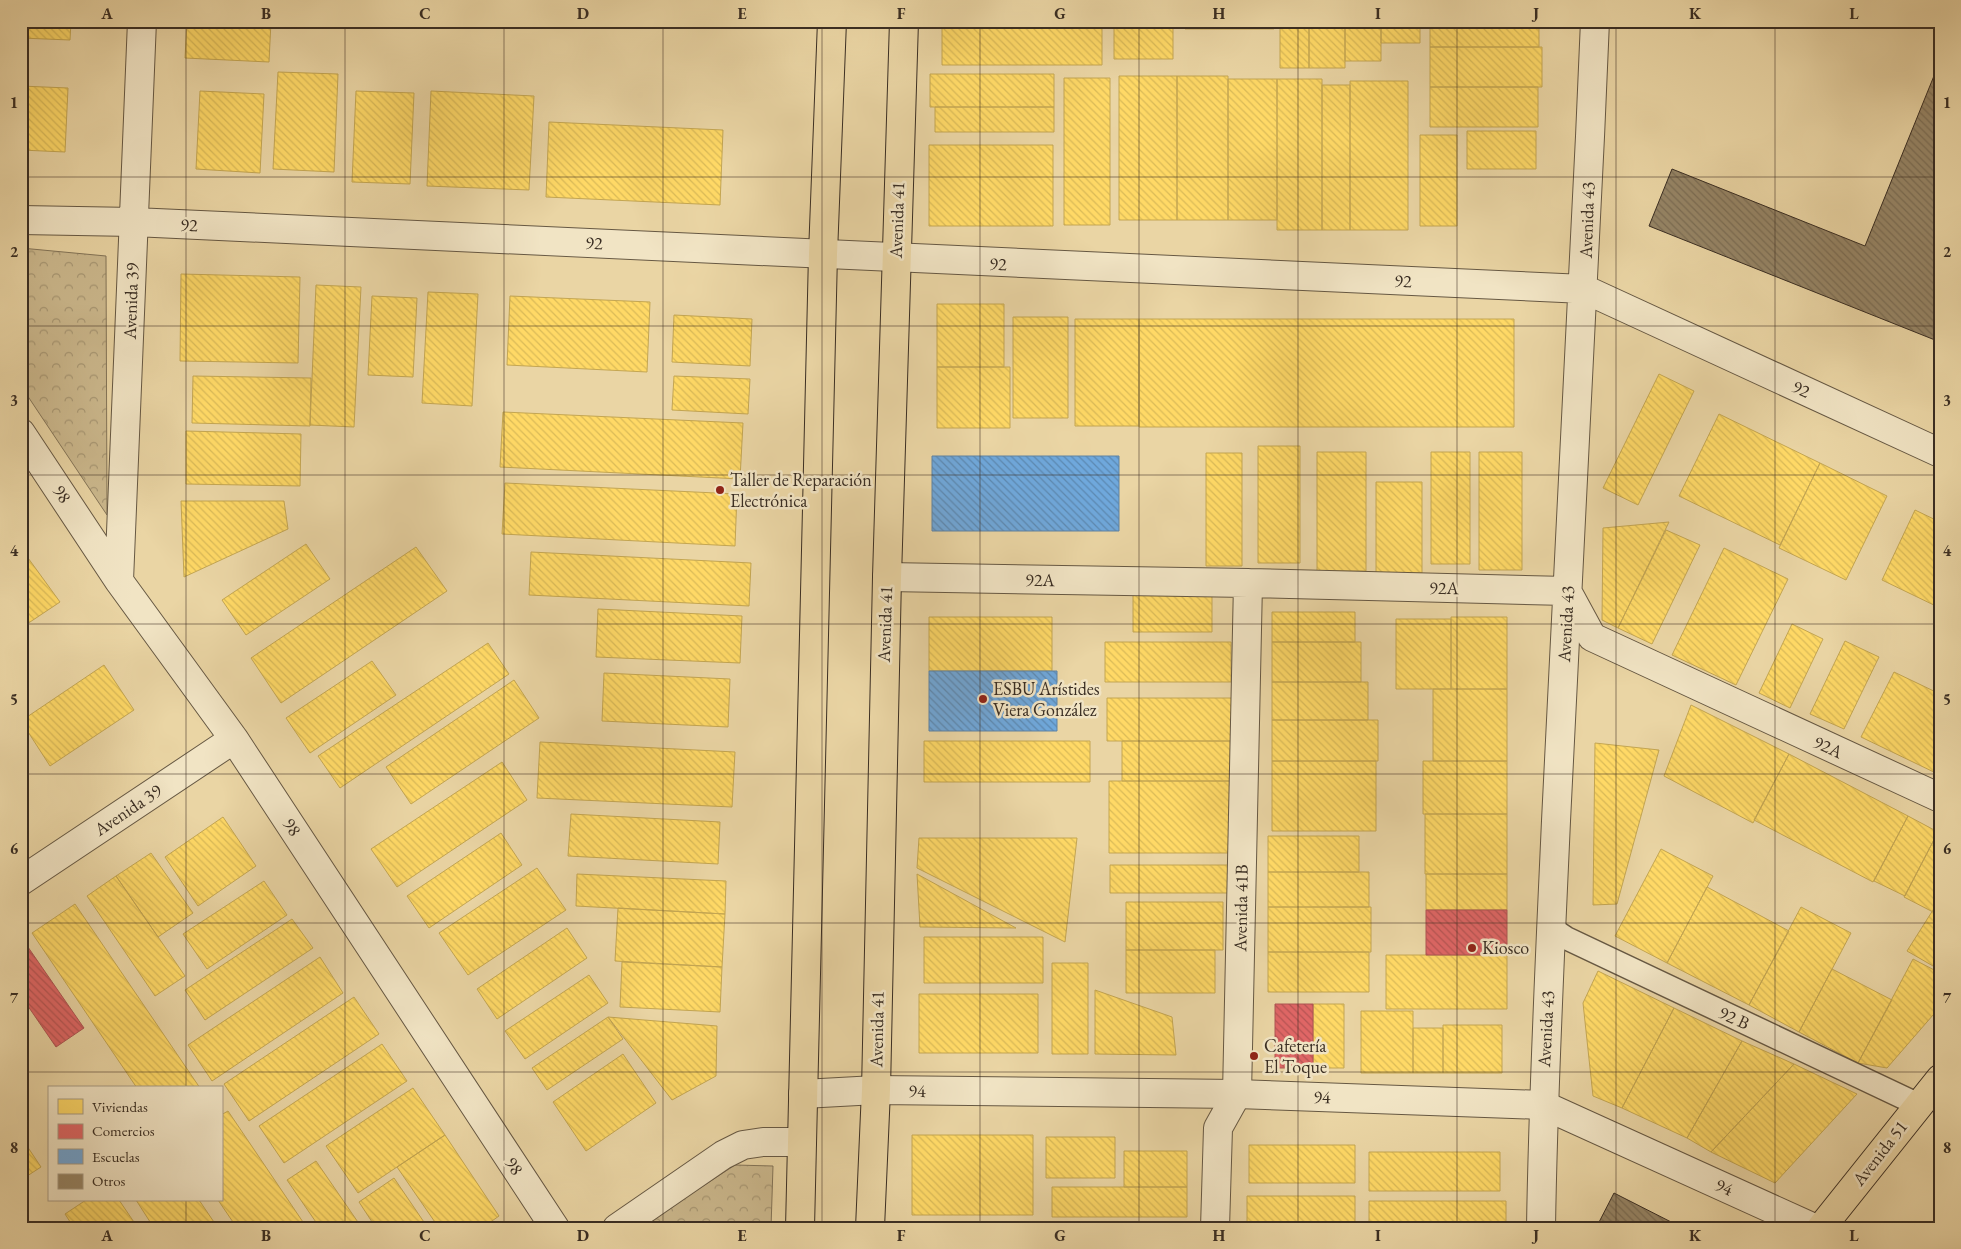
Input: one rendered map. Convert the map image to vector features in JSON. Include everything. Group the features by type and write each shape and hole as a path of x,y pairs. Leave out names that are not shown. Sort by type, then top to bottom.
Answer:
{"main road":[{"path":"800,1228 823,254 832,21"},
{"name":"Avenida 41","path":"870,1228 876,1090 886,577 904,21"},
{"name":"Avenida 51","path":"1821,1228 1940,1079"}],"street":[{"name":"Avenida 39","path":"119,581 142,21"},
{"name":"Avenida 43","path":"1541,1228 1543,1105 1567,592 1584,290 1595,21"},
{"name":"92","path":"21,220 134,222 1584,290 1940,453"},
{"name":"98","path":"21,433 119,581 234,739 555,1228"},
{"name":"92A","path":"886,577 1248,583 1567,592 1592,637 1940,798"},
{"name":"Avenida 41B","path":"1215,1228 1218,1128 1238,1094 1248,583"},
{"name":"Avenida 39","path":"21,881 234,739"},
{"name":"94","path":"803,1094 876,1090 1238,1094 1543,1105 1814,1228"},
{"path":"617,1228 743,1145 764,1142 802,1142"}],"lane":[{"name":"92 B","path":"1551,928 1566,938 1919,1105"}],"green space":[{"path":"21,248 106,256 107,515 21,386"},
{"path":"735,1165 773,1166 771,1228 639,1228"}],"building: Viviendas":[{"path":"21,21 71,21 70,40 21,38"},
{"path":"187,21 271,21 269,62 185,58"},
{"path":"1057,21 1102,21 1102,26 1057,26"},
{"path":"1114,21 1173,21 1173,59 1114,59"},
{"path":"1185,21 1235,21 1235,29 1185,29"},
{"path":"1235,21 1274,21 1274,29 1235,29"},
{"path":"1280,21 1309,21 1309,68 1280,68"},
{"path":"1309,21 1345,21 1345,68 1309,68"},
{"path":"1345,21 1381,21 1381,61 1345,61"},
{"path":"1381,21 1420,21 1420,43 1381,43"},
{"path":"1430,21 1539,21 1539,47 1430,47"},
{"path":"942,26 1102,26 1102,65 942,65"},
{"path":"1430,47 1542,47 1542,87 1430,87"},
{"path":"278,72 338,74 334,172 273,169"},
{"path":"930,74 1054,74 1054,107 930,107"},
{"path":"1119,76 1177,76 1177,220 1119,220"},
{"path":"1177,76 1228,76 1228,220 1177,220"},
{"path":"1064,78 1110,78 1110,225 1064,225"},
{"path":"1228,79 1277,79 1277,220 1228,220"},
{"path":"1277,79 1322,79 1322,230 1277,230"},
{"path":"1350,81 1408,81 1408,230 1350,230"},
{"path":"1322,85 1350,85 1350,230 1322,230"},
{"path":"21,86 68,88 65,152 21,150"},
{"path":"1430,87 1538,87 1538,127 1430,127"},
{"path":"200,91 264,94 260,173 196,169"},
{"path":"356,91 414,93 410,184 352,182"},
{"path":"431,91 534,96 529,190 427,186"},
{"path":"935,107 1054,107 1054,132 935,132"},
{"path":"549,122 723,130 720,205 546,197"},
{"path":"1467,131 1536,131 1536,169 1467,169"},
{"path":"1420,135 1457,135 1457,226 1420,226"},
{"path":"929,145 1053,145 1053,226 929,226"},
{"path":"181,274 300,277 298,363 180,361"},
{"path":"316,285 361,287 354,427 310,425"},
{"path":"428,292 478,294 472,406 422,403"},
{"path":"372,296 417,298 413,377 368,375"},
{"path":"510,296 650,302 647,372 507,365"},
{"path":"937,304 1004,304 1004,367 937,367"},
{"path":"674,315 752,319 750,366 672,362"},
{"path":"1013,317 1068,317 1068,418 1013,418"},
{"path":"1075,319 1139,319 1139,426 1075,426"},
{"path":"1139,319 1514,319 1514,427 1139,427"},
{"path":"937,367 1010,367 1010,428 937,428"},
{"path":"1659,374 1694,391 1638,505 1603,488"},
{"path":"193,376 311,378 310,426 192,423"},
{"path":"674,376 750,379 748,414 672,410"},
{"path":"503,412 743,423 740,479 500,467"},
{"path":"1719,414 1820,463 1780,545 1679,496"},
{"path":"186,431 301,434 300,486 186,484"},
{"path":"1258,446 1300,446 1300,563 1258,563"},
{"path":"1317,452 1366,452 1366,571 1317,571"},
{"path":"1431,452 1470,452 1470,564 1431,564"},
{"path":"1479,452 1522,452 1522,570 1479,570"},
{"path":"1206,453 1242,453 1242,566 1206,566"},
{"path":"1820,463 1887,496 1846,580 1779,548"},
{"path":"1376,482 1422,482 1422,573 1376,573"},
{"path":"505,483 737,494 735,546 502,534"},
{"path":"181,501 284,501 288,529 184,577"},
{"path":"1915,510 1940,522 1940,608 1882,580"},
{"path":"1669,522 1618,628 1602,620 1603,528"},
{"path":"1666,530 1700,545 1652,644 1618,628"},
{"path":"306,544 330,579 246,635 222,600"},
{"path":"416,547 447,591 281,703 251,658"},
{"path":"1724,548 1788,579 1736,685 1672,655"},
{"path":"23,551 60,602 21,628 21,553"},
{"path":"531,552 751,563 749,606 529,595"},
{"path":"1133,593 1212,593 1212,632 1133,632"},
{"path":"598,609 742,616 740,663 596,657"},
{"path":"1272,612 1355,612 1355,642 1272,642"},
{"path":"929,617 1052,617 1052,671 929,671"},
{"path":"1451,617 1507,617 1507,689 1451,689"},
{"path":"1396,619 1451,619 1451,689 1396,689"},
{"path":"1792,624 1823,639 1790,708 1759,693"},
{"path":"1845,641 1879,657 1844,729 1810,714"},
{"path":"1105,642 1231,642 1231,682 1105,682"},
{"path":"1272,642 1361,642 1361,682 1272,682"},
{"path":"488,643 509,674 340,788 318,756"},
{"path":"372,661 396,695 310,753 286,718"},
{"path":"104,665 134,710 50,766 21,721"},
{"path":"1894,672 1940,694 1940,775 1861,737"},
{"path":"604,673 730,679 728,727 602,721"},
{"path":"514,680 539,718 411,804 386,767"},
{"path":"1272,682 1368,682 1368,720 1272,720"},
{"path":"1433,689 1507,689 1507,761 1433,761"},
{"path":"1107,698 1233,698 1233,741 1107,741"},
{"path":"1691,705 1789,754 1753,823 1664,776"},
{"path":"1272,720 1378,720 1378,761 1272,761"},
{"path":"924,741 1090,741 1090,782 924,782"},
{"path":"1122,741 1233,741 1233,781 1122,781"},
{"path":"540,742 735,752 732,807 537,798"},
{"path":"1595,743 1659,750 1617,904 1593,905"},
{"path":"1789,754 1908,816 1873,882 1754,820"},
{"path":"1272,761 1376,761 1376,831 1272,831"},
{"path":"1423,761 1507,761 1507,814 1423,814"},
{"path":"502,762 527,800 397,887 371,849"},
{"path":"1109,781 1233,781 1233,853 1109,853"},
{"path":"571,814 720,822 718,864 568,856"},
{"path":"1425,814 1507,814 1507,874 1425,874"},
{"path":"1908,816 1938,832 1905,896 1874,881"},
{"path":"21,817 28,827 21,831"},
{"path":"223,817 256,866 198,906 165,857"},
{"path":"1938,832 1940,833 1940,899 1933,912 1904,897"},
{"path":"501,833 522,865 429,928 407,896"},
{"path":"1268,836 1359,836 1359,872 1268,872"},
{"path":"919,838 1077,838 1065,942 917,868"},
{"path":"1661,849 1713,876 1667,963 1615,936"},
{"path":"151,853 193,913 158,937 116,876"},
{"path":"1110,865 1233,865 1233,893 1110,893"},
{"path":"537,868 566,910 468,975 439,933"},
{"path":"1268,872 1369,872 1369,907 1268,907"},
{"path":"577,874 726,881 725,914 576,906"},
{"path":"917,874 1016,928 920,927"},
{"path":"1426,874 1507,874 1507,910 1426,910"},
{"path":"116,876 185,976 155,996 87,896"},
{"path":"264,881 287,915 207,969 183,934"},
{"path":"1707,887 1789,931 1749,1005 1667,963"},
{"path":"1940,899 1940,970 1907,951"},
{"path":"1126,902 1223,902 1223,950 1126,950"},
{"path":"75,904 199,1086 136,1086 32,933"},
{"path":"1268,907 1371,907 1371,952 1268,952"},
{"path":"1801,907 1851,933 1799,1032 1749,1005"},
{"path":"618,908 725,914 722,967 615,961"},
{"path":"292,919 313,948 205,1020 185,990"},
{"path":"567,928 587,958 497,1019 477,989"},
{"path":"924,937 1043,937 1043,983 924,983"},
{"path":"1126,950 1215,950 1215,993 1126,993"},
{"path":"1268,952 1369,952 1369,992 1268,992"},
{"path":"1386,955 1507,955 1507,1009 1386,1009"},
{"path":"320,957 343,993 212,1081 188,1045"},
{"path":"1913,959 1940,973 1940,1007 1887,1068 1858,1063"},
{"path":"622,962 722,967 720,1012 620,1007"},
{"path":"1052,963 1088,963 1088,1054 1052,1054"},
{"path":"1832,969 1892,1000 1858,1063 1799,1032"},
{"path":"1598,971 1674,1008 1622,1108 1593,1096 1583,1003"},
{"path":"589,975 608,1003 525,1059 505,1031"},
{"path":"1095,990 1172,1017 1176,1055 1095,1054"},
{"path":"919,994 1038,994 1038,1053 919,1053"},
{"path":"354,997 379,1034 249,1121 224,1084"},
{"path":"1313,1004 1344,1004 1344,1068 1313,1068"},
{"path":"1674,1008 1742,1041 1687,1138 1622,1108"},
{"path":"1361,1011 1413,1011 1413,1073 1361,1073"},
{"path":"608,1017 717,1026 716,1076 672,1100"},
{"path":"608,1017 623,1039 547,1090 532,1068"},
{"path":"1443,1025 1502,1025 1502,1073 1443,1073"},
{"path":"1413,1028 1443,1028 1443,1073 1413,1073"},
{"path":"1742,1041 1794,1064 1711,1152 1687,1138"},
{"path":"382,1044 407,1081 284,1163 259,1126"},
{"path":"623,1054 656,1103 586,1151 553,1102"},
{"path":"1794,1064 1857,1094 1775,1183 1711,1152"},
{"path":"413,1088 445,1135 358,1193 326,1146"},
{"path":"228,1111 307,1228 237,1228 219,1202 222,1202 222,1114"},
{"path":"445,1135 499,1216 482,1228 439,1228 397,1167"},
{"path":"912,1135 1033,1135 1033,1215 912,1215"},
{"path":"21,1137 41,1167 21,1180"},
{"path":"1046,1137 1115,1137 1115,1178 1046,1178"},
{"path":"1249,1145 1355,1145 1355,1183 1249,1183"},
{"path":"1124,1151 1187,1151 1187,1187 1124,1187"},
{"path":"1369,1152 1500,1152 1500,1191 1369,1191"},
{"path":"316,1161 362,1228 320,1228 287,1180"},
{"path":"394,1178 428,1228 376,1228 359,1202"},
{"path":"1052,1187 1187,1187 1187,1217 1052,1217"},
{"path":"1247,1196 1355,1196 1355,1228 1247,1228"},
{"path":"1369,1201 1506,1201 1506,1228 1369,1228"},
{"path":"83,1202 120,1202 138,1228 74,1228 65,1214"},
{"path":"137,1202 200,1202 218,1228 154,1228"},
{"path":"1940,1216 1940,1228 1930,1228"},
{"path":"912,1225 1018,1225 1018,1228 912,1228"}],"building: Comercios":[{"path":"1426,910 1507,910 1507,955 1426,955"},
{"path":"21,937 84,1028 56,1047 21,996"},
{"path":"1275,1004 1313,1004 1313,1068 1275,1068"}],"building: Escuelas":[{"path":"932,456 1119,456 1119,531 932,531"},
{"path":"929,671 1057,671 1057,731 929,731"}],"building: Otros":[{"path":"1940,61 1940,342 1649,226 1672,169 1865,246"},
{"path":"1614,1193 1681,1227 1596,1228"}],"place":[{"name":"Taller de Reparación Electrónica","path":"720,490"},
{"name":"ESBU Arístides Viera González","path":"983,699"},
{"name":"Kiosco","path":"1472,948"},
{"name":"Cafetería El Toque","path":"1254,1056"}]}
